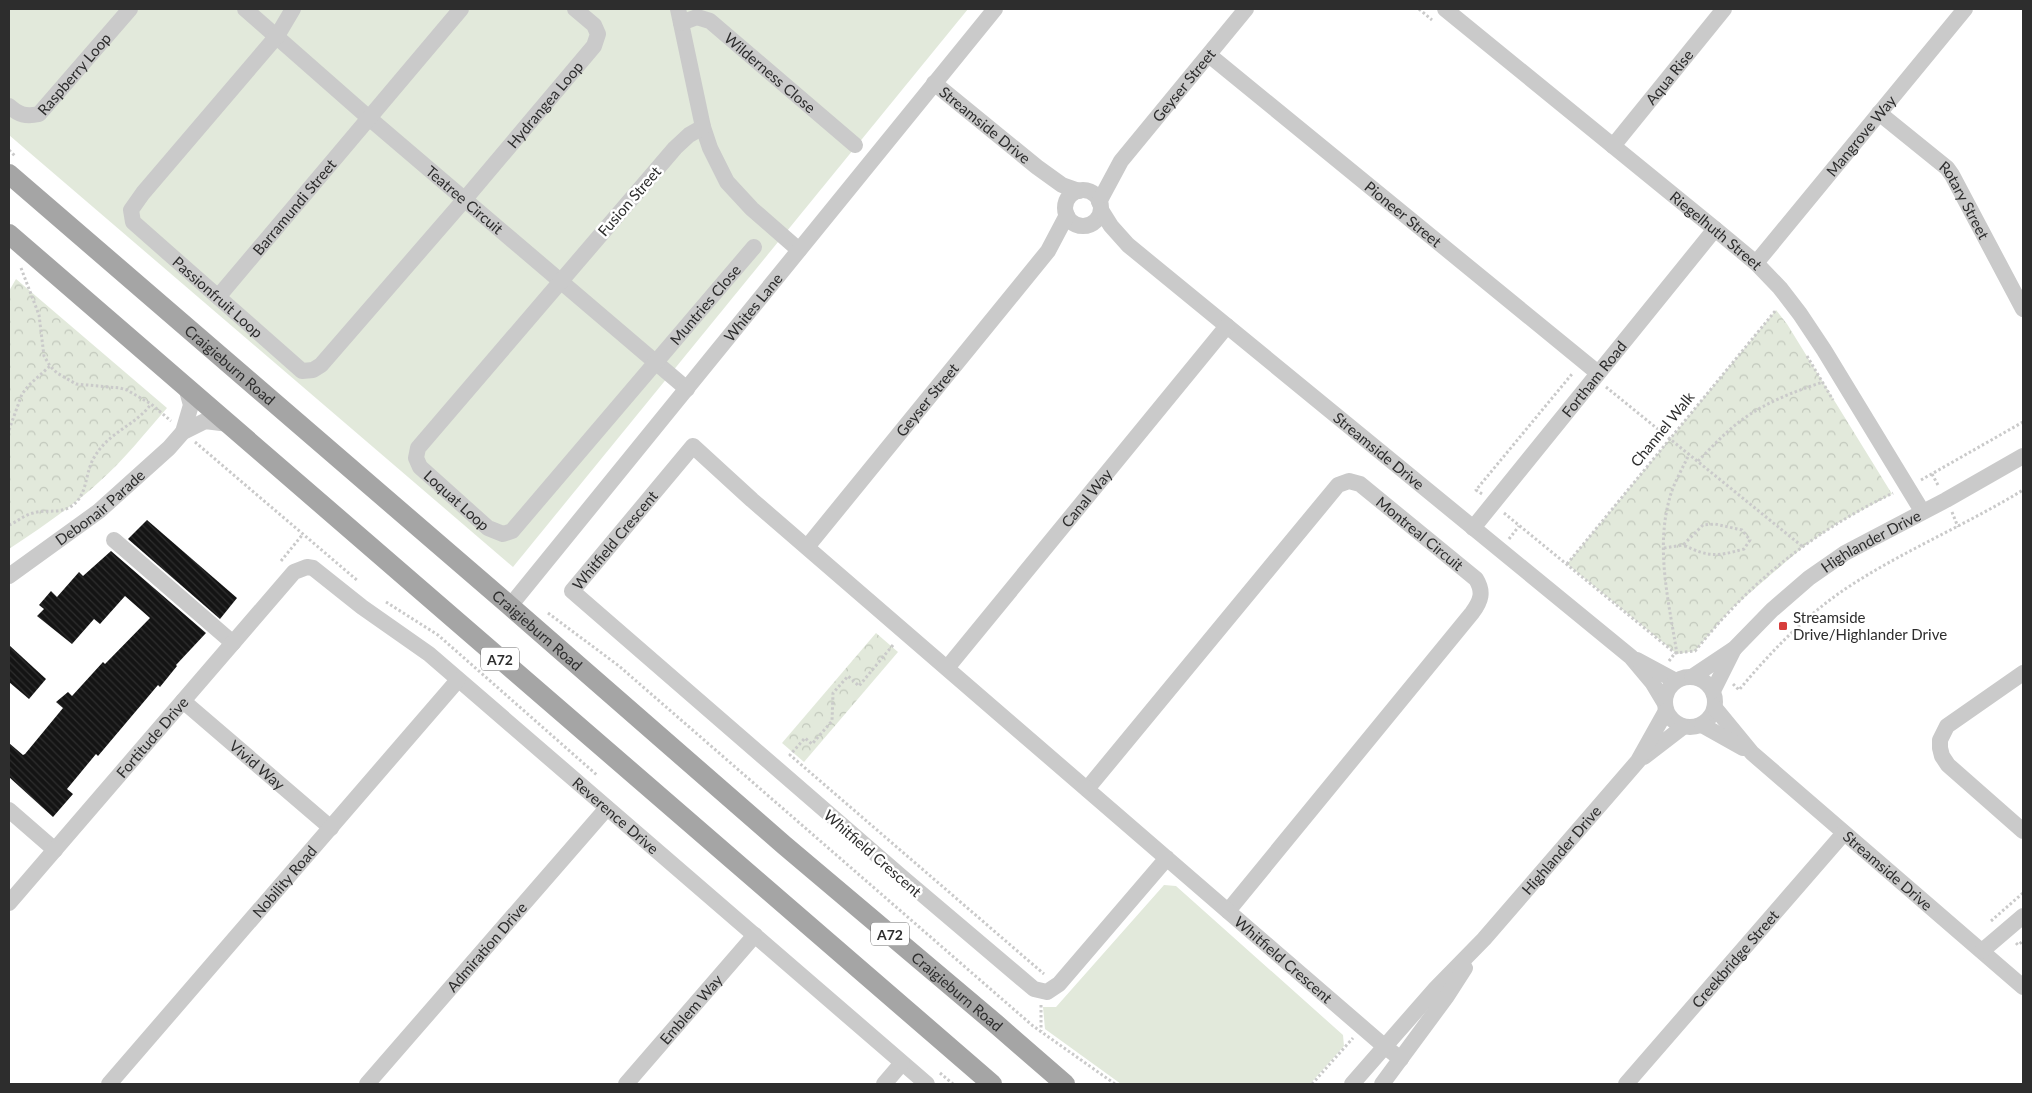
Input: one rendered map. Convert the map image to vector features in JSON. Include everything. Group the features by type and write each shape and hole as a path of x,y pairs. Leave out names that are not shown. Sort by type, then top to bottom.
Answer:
{"main road":[{"name":"Craigieburn Road","path":"9,174 784,845 1065,1084"},
{"name":"A72","path":"9,234 992,1084"}],"street":[{"name":"Raspberry Loop","path":"9,106 18,114 30,116 39,114 130,9"},
{"name":"Teatree Circuit","path":"245,9 369,118 687,389"},
{"name":"Passionfruit Loop","path":"293,9 277,36 143,193 131,210 133,222 302,371 313,370 321,365 465,199"},
{"path":"369,118 460,9"},
{"name":"Hydrangea Loop","path":"465,199 594,46 598,34 594,25 575,9"},
{"name":"Whites Lane","path":"510,606 995,9"},
{"name":"Geyser Street","path":"1100,206 1121,162 1246,9"},
{"name":"Riegelhuth Street","path":"1445,9 1756,263 1780,288 1805,321 1922,511"},
{"name":"Aqua Rise","path":"1613,146 1724,9"},
{"name":"Mangrove Way","path":"1756,263 1965,9"},
{"path":"679,16 703,127 710,148 727,182 752,209 799,250"},
{"name":"Wilderness Close","path":"679,16 710,20 855,145"},
{"name":"Pioneer Street","path":"1209,55 1598,373"},
{"name":"Streamside Drive","path":"934,83 1037,167 1062,185 1082,191"},
{"name":"Rotary Street","path":"1879,113 1947,168 2023,309"},
{"name":"Barramundi Street","path":"218,297 369,118"},
{"name":"Fusion Street","path":"560,281 675,148 689,135 703,127"},
{"name":"Geyser Street","path":"1082,191 1121,162"},
{"name":"Streamside Drive","path":"1037,167 1066,211"},
{"path":"1082,191 1094,194 1100,206 1097,220 1083,226 1070,220 1066,211 1069,197 1082,191"},
{"name":"Streamside Drive","path":"1100,206 1111,226 1128,246 1631,657 1652,682 1665,706"},
{"name":"Geyser Street","path":"807,547 1048,251 1066,211"},
{"name":"Streamside Drive","path":"1083,226 1128,246"},
{"name":"Geyser Street","path":"1048,251 1083,226"},
{"name":"Fortham Road","path":"1472,528 1715,229"},
{"name":"Muntries Close","path":"656,363 754,247"},
{"name":"Loquat Loop","path":"560,281 418,448 416,458 420,467 488,528 503,534 512,530 656,363"},
{"name":"Canal Way","path":"947,668 1227,326"},
{"path":"183,432 191,405 186,387"},
{"path":"183,432 205,421 229,424"},
{"name":"Debonair Parade","path":"9,576 99,511 169,448 183,432"},
{"name":"Whitfield Crescent","path":"1041,992 1028,986 572,591 693,446 752,500 1401,1059"},
{"name":"Highlander Drive","path":"1684,679 1734,649 1772,610 1809,578 1845,553 1946,500 2023,456"},
{"name":"Montreal Circuit","path":"1087,789 1338,485 1349,481 1360,484 1462,567 1478,583 1481,591 1481,599 1478,604 1228,911"},
{"path":"114,540 233,643"},
{"name":"Reverence Drive","path":"294,572 307,567 319,571 362,607 414,643 926,1084"},
{"name":"Fortitude Drive","path":"9,903 294,572"},
{"name":"Highlander Drive","path":"1713,691 1734,649"},
{"name":"Streamside Drive","path":"1631,657 1660,671 1684,679"},
{"path":"2023,674 1947,726 1940,740 1940,748 1942,756 1948,765 2023,831"},
{"path":"1684,679 1700,679 1713,691 1715,708 1708,721 1696,727 1683,727 1675,723 1665,706 1670,686 1684,679"},
{"name":"Nobility Road","path":"109,1084 458,680"},
{"name":"Vivid Way","path":"183,701 331,828"},
{"name":"Highlander Drive","path":"1638,761 1665,706"},
{"name":"Streamside Drive","path":"1715,708 1752,753 2023,987"},
{"name":"Streamside Drive","path":"1702,725 1752,753"},
{"name":"Highlander Drive","path":"1352,1084 1384,1046 1484,939 1638,761 1683,727"},
{"name":"Admiration Drive","path":"367,1084 607,808"},
{"path":"9,810 55,850"},
{"name":"Creekbridge Street","path":"1626,1084 1844,833"},
{"path":"1041,992 1047,992 1057,985 1167,858"},
{"path":"1982,951 2023,916"},
{"name":"Emblem Way","path":"626,1084 755,935"},
{"name":"Highlander Drive","path":"1382,1084 1447,996 1484,939"},
{"path":"884,1084 902,1063"},
{"path":"1049,1070 1069,1084"}],"path":[{"path":"1419,9 1434,21"},
{"path":"19,263 31,291"},
{"path":"1771,304 1781,317"},
{"name":"Channel Walk","path":"1567,564 1776,310"},
{"path":"1802,349 1837,406"},
{"path":"9,430 22,394 28,385 50,366"},
{"path":"1676,654 1476,490 1571,373 1598,395 1605,386 1804,547"},
{"path":"1698,461 1731,428 1746,417 1768,404 1823,382"},
{"path":"9,525 33,512 55,512 71,506 82,494 90,465 100,448 117,432 143,415 151,404"},
{"path":"1660,671 1676,654 1695,651 1730,610 1763,579 1838,523 1974,451 2023,422"},
{"path":"1676,654 1667,593 1662,537 1670,496 1689,454"},
{"path":"1887,486 1892,494"},
{"path":"1739,690 1772,652 1801,623 1842,591 1890,561 2023,490"},
{"path":"1664,548 1682,545 1714,556 1744,549 1750,540 1742,530 1715,524 1703,525 1682,545"},
{"path":"294,572 281,561 303,534"},
{"path":"893,645 859,686 848,676 833,693 832,722 812,744 804,738 790,755 1057,985"},
{"path":"619,666 1041,1032 1114,1084"},
{"path":"2018,945 2023,949"},
{"path":"1041,992 1041,1032"},
{"path":"1312,1084 1363,1027"},
{"path":"1343,1034 1351,1040"}],"green space":[{"path":"9,9 968,9 513,567 9,135"},
{"path":"16,279 167,408 108,474 66,509 9,549 9,291"},
{"path":"1776,310 1787,324 1892,494 1838,523 1803,547 1730,610 1695,651 1677,654 1567,564"},
{"path":"876,633 898,652 804,762 782,743"},
{"path":"1164,885 1176,886 1343,1035 1344,1046 1310,1084 1121,1084 1045,1029 1043,1007 1056,1007"}],"building":[{"path":"147,520 237,598 220,619 128,539"},
{"path":"111,551 206,633 176,665 160,687 158,685 98,756 96,754 67,789 73,794 53,817 9,777 9,743 23,755 25,754 63,708 56,702 68,692 72,696 103,662 105,664 150,618 125,596 100,624 94,619 72,644 37,616 44,609 39,605 51,591 57,597 79,572 83,576"},
{"path":"9,645 46,679 29,699 9,682"}],"place":[{"name":"Streamside Drive/Highlander Drive","path":"1783,626"}]}
